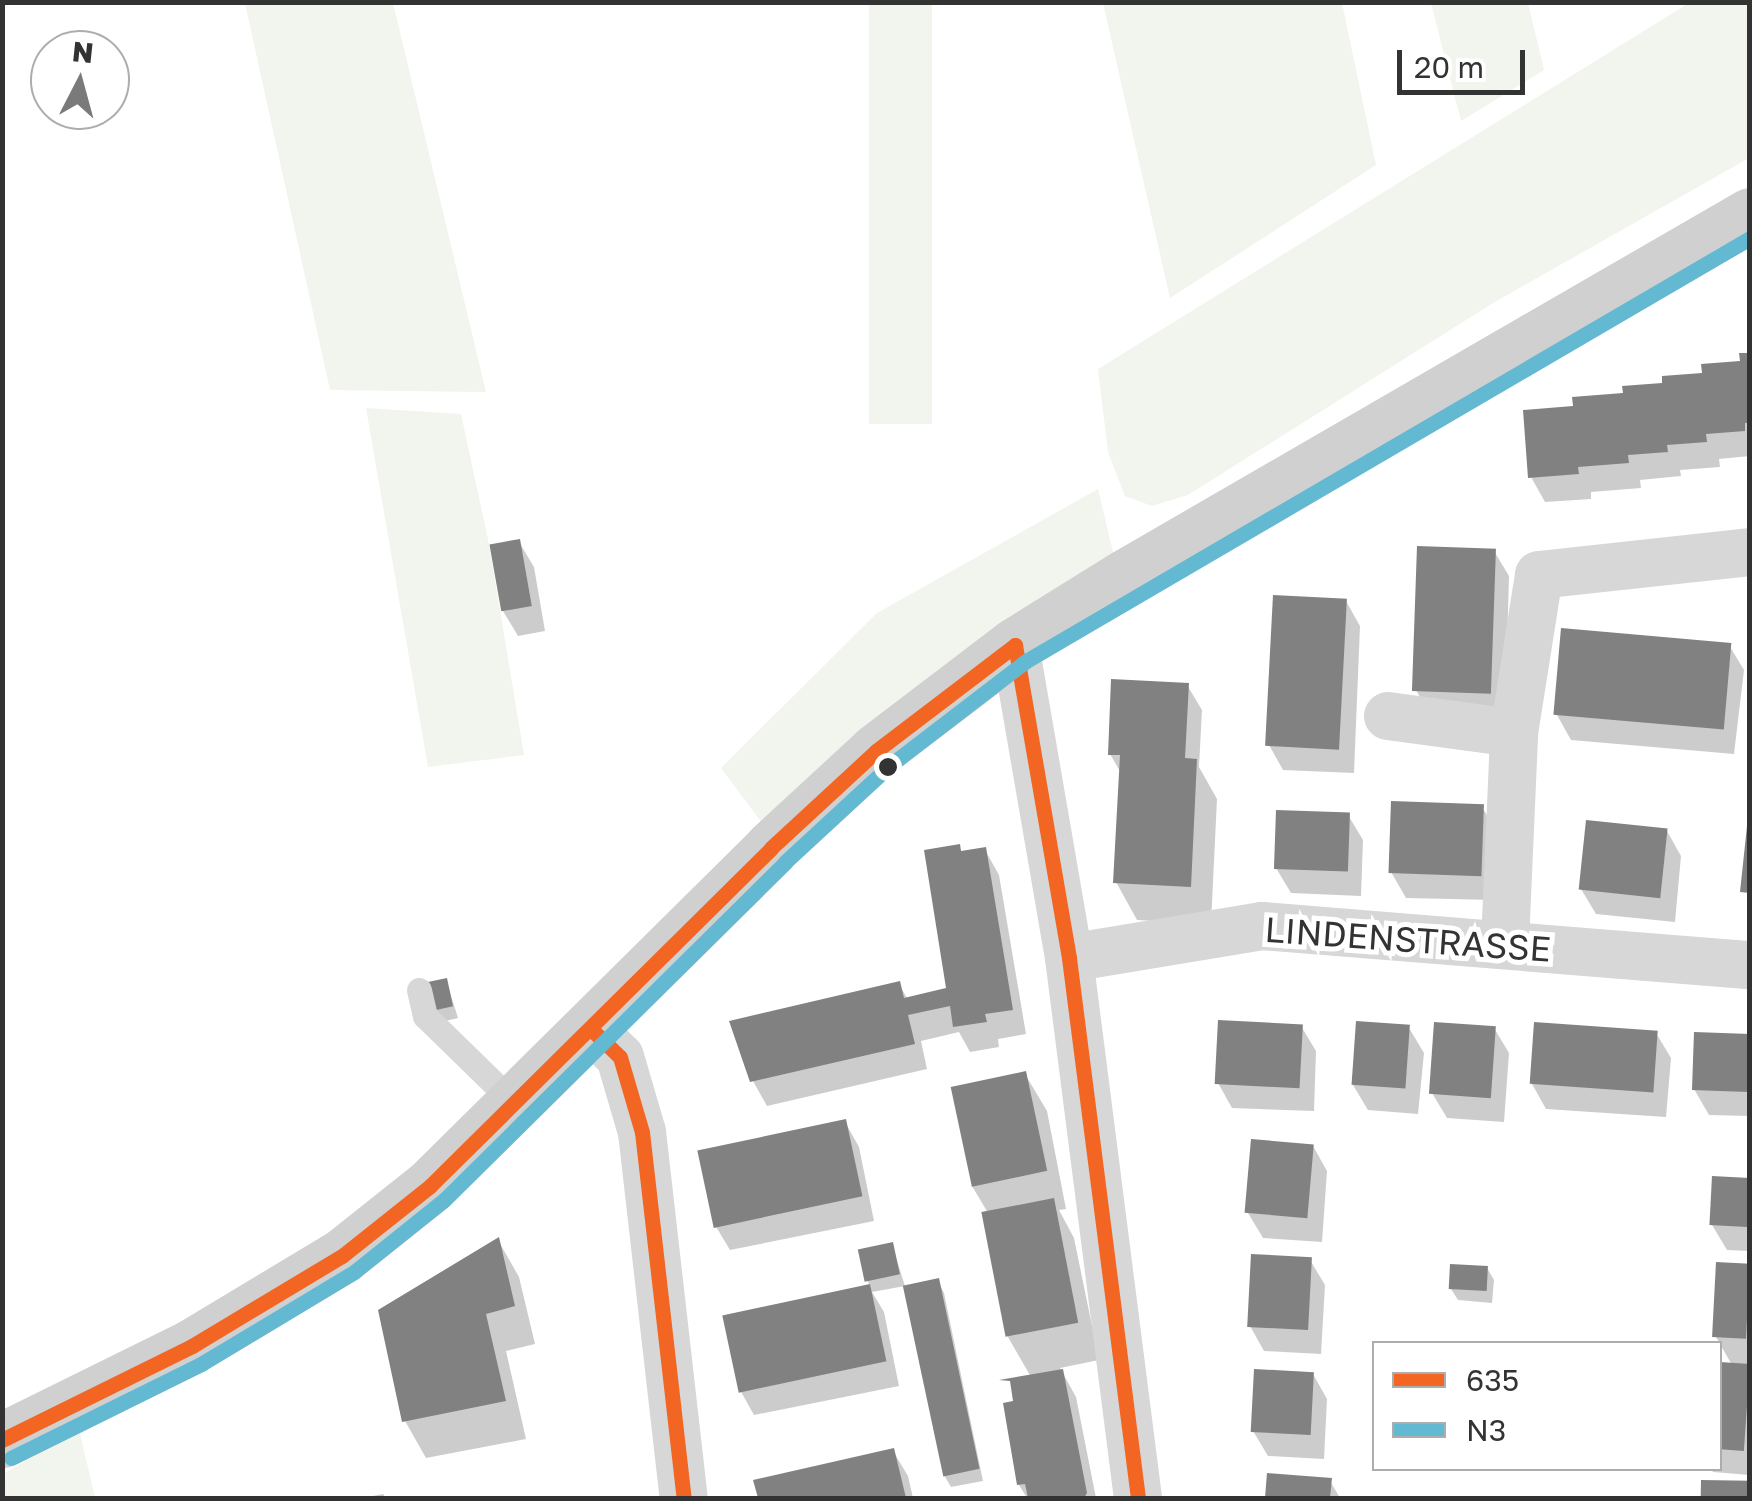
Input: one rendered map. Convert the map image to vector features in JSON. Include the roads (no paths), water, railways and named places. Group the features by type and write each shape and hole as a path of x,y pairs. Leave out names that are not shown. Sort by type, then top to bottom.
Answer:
{"main road":[{"path":"2,1440 192,1346 342,1256 430,1186 771,848 876,752 1015,644 1750,215"}],"street":[{"path":"1505,943 1514,733 1538,574 1750,552"},
{"path":"1015,644 1069,958 1138,1498"},
{"path":"1388,716 1514,733"},
{"name":"LINDENSTRASSE","path":"1069,958 1262,926 1750,965"},
{"path":"591,1029 620,1057 642,1132 684,1498"}],"lane":[{"path":"419,990 424,1016 514,1103"}]}
